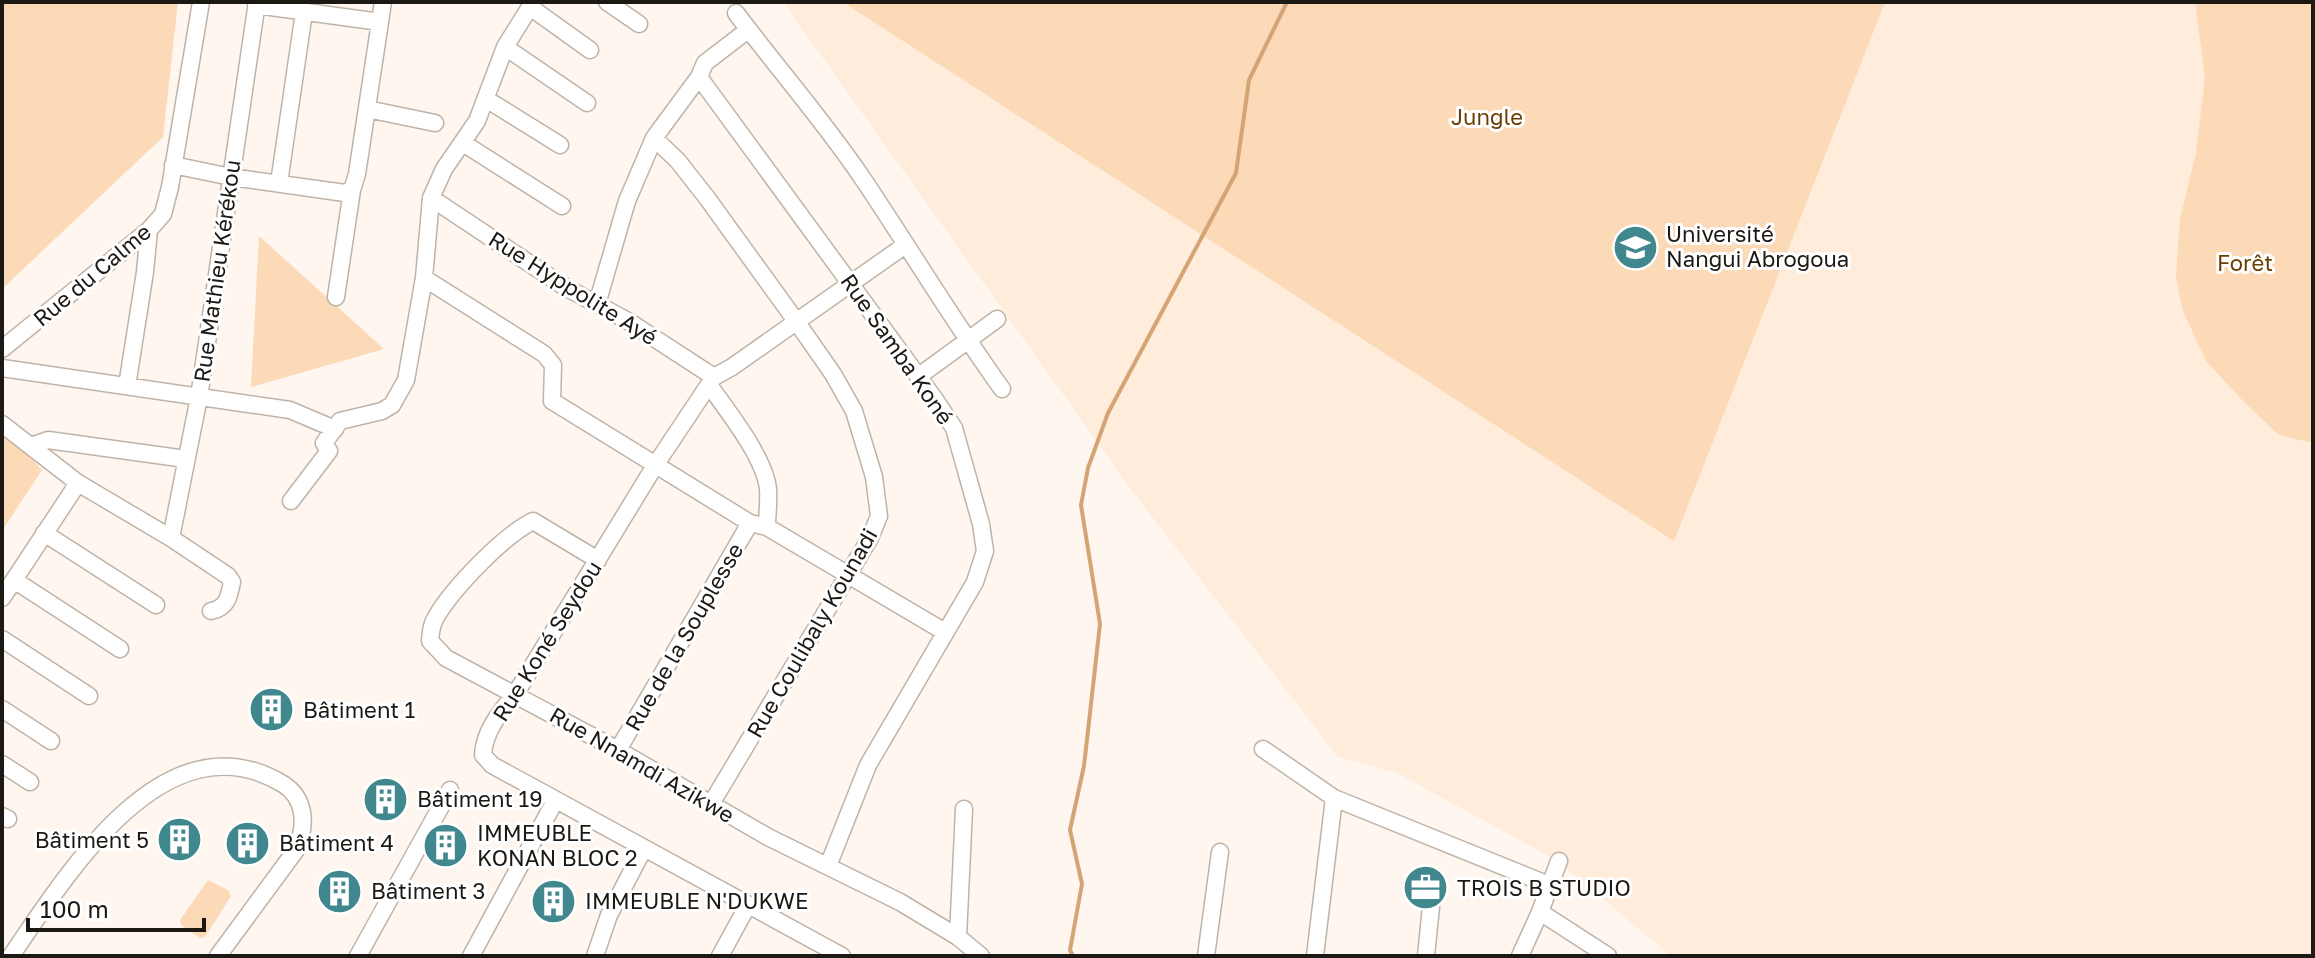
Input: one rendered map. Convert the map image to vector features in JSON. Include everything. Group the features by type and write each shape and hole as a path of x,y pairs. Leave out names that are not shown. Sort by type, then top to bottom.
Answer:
{"street":[{"name":"Rue du Calme","path":"2,349 149,230 163,214 201,2"},
{"path":"336,297 383,2"},
{"path":"607,2 639,24"},
{"path":"257,4 380,22"},
{"name":"Rue Mathieu Kérékou","path":"171,538 199,397 257,4"},
{"path":"291,501 329,451 324,443 340,421 382,411 392,405 406,380 424,278 431,198 444,169 477,121 505,47 532,5 590,50"},
{"path":"279,183 304,12"},
{"path":"736,13 863,180 967,341 1002,389"},
{"path":"597,304 627,201 654,138 699,77 705,63 748,30"},
{"path":"505,47 587,103"},
{"name":"Rue Samba Koné","path":"699,77 852,282 954,428 978,511 985,551 975,582 868,765 828,866"},
{"path":"486,99 560,145"},
{"path":"367,109 435,123"},
{"name":"Rue Coulibaly Kounadi","path":"654,138 678,161 707,198 833,374 854,411 874,477 879,516 870,538 790,676 711,804"},
{"path":"463,143 562,206"},
{"path":"173,165 231,177 345,193 352,190"},
{"name":"Rue Hyppolite Ayé","path":"431,198 712,381"},
{"path":"127,386 149,230"},
{"name":"Rue Koné Seydou","path":"842,956 555,801 492,765 483,755 486,737 500,712 516,693 656,464 712,381 904,246"},
{"path":"424,278 544,354 553,365 552,401 758,525 945,632"},
{"path":"919,376 997,319"},
{"path":"2,368 290,410 335,429"},
{"path":"712,381 765,476 768,488 758,525"},
{"path":"2,424 78,483 171,538 231,579 226,604 211,611"},
{"path":"31,446 48,440 186,459"},
{"path":"2,598 78,483"},
{"name":"Rue Nnamdi Azikwe","path":"598,560 533,521 520,528 458,588 436,617 430,641 446,658 516,693 768,837 900,902 958,937 981,956"},
{"name":"Rue de la Souplesse","path":"618,750 758,525"},
{"path":"44,533 156,605"},
{"path":"14,580 120,649"},
{"path":"2,639 89,696"},
{"path":"2,710 51,741"},
{"path":"1263,749 1334,798 1549,885"},
{"path":"2,764 30,782"},
{"path":"11,956 79,862 127,808 179,777 204,769 229,767 273,778 288,788 297,798 304,817 296,850 218,956"},
{"path":"358,956 450,790"},
{"path":"1315,956 1334,798"},
{"path":"471,956 555,801"},
{"path":"958,937 964,809"},
{"path":"595,956 609,915 643,850"},
{"path":"1206,956 1220,852"},
{"path":"1520,956 1559,861"},
{"path":"1426,956 1434,877"},
{"path":"720,956 748,905"},
{"path":"1540,912 1608,956"}],"shaded area":[{"name":"Université Nangui Abrogoua","path":"783,2 2313,2 2313,956 1671,956 1558,861 1397,773 1338,757 1133,492"}],"green space":[{"path":"2,2 178,2 163,137 2,289"},
{"name":"Jungle","path":"843,2 1885,2 1674,541"},
{"name":"Forêt","path":"2195,2 2313,2 2313,443 2279,435 2244,402 2206,361 2183,311 2176,277 2180,219 2196,153 2205,78"},
{"path":"259,236 384,349 251,387"},
{"path":"2,426 42,470 2,531"},
{"path":"208,880 228,890 231,896 205,937 200,938 181,925 180,920"}],"waterway":[{"path":"1073,956 1070,950 1082,884 1070,830 1084,766 1100,624 1081,505 1088,468 1108,413 1236,173 1249,80 1287,2"}],"place":[{"name":"Université Nangui Abrogoua","path":"1635,247"},
{"name":"Bâtiment 1","path":"272,710"},
{"name":"Bâtiment 19","path":"386,799"},
{"name":"Bâtiment 5","path":"180,840"},
{"name":"Bâtiment 4","path":"248,843"},
{"name":"IMMEUBLE KONAN BLOC 2","path":"446,846"},
{"name":"TROIS B STUDIO","path":"1426,888"},
{"name":"Bâtiment 3","path":"340,891"},
{"name":"IMMEUBLE N'DUKWE","path":"554,901"}]}
